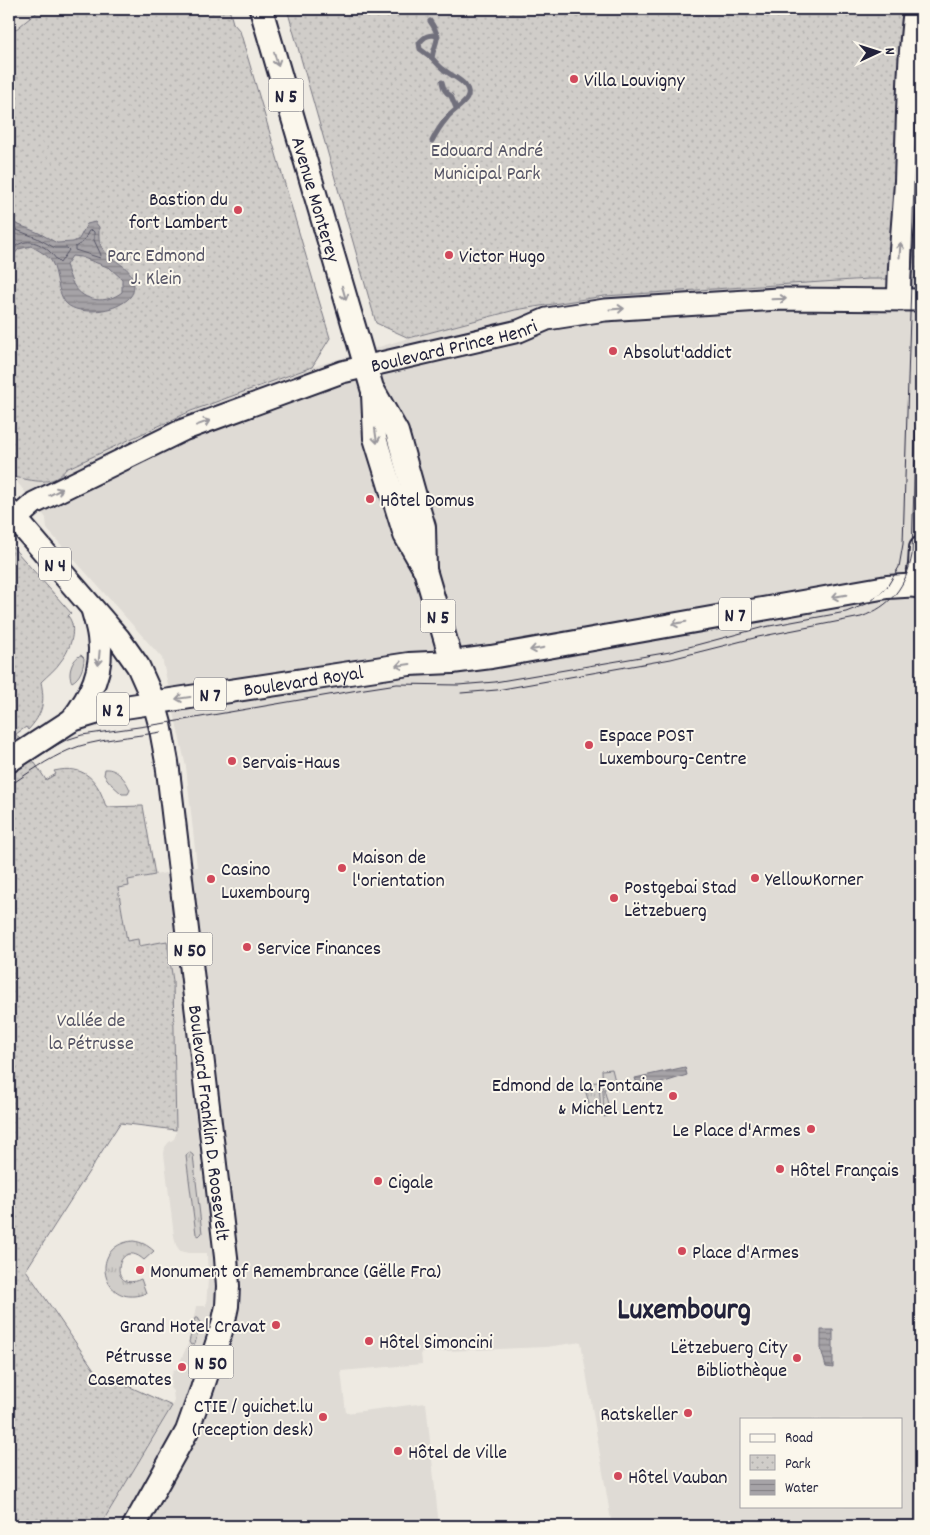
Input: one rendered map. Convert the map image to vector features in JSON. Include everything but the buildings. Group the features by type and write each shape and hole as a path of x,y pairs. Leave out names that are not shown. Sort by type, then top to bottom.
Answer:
{"main road":[{"name":"Avenue Monterey","path":"261,9 372,388 375,438 408,512 405,535 425,570 452,662"},
{"path":"899,299 909,78 915,9"},
{"name":"Boulevard Prince Henri","path":"13,515 183,430 342,372 519,331 547,319 605,310 778,299 921,300"},
{"name":"N 4","path":"13,515 119,639 138,666 154,702"},
{"path":"918,586 921,548"},
{"name":"N 7","path":"452,662 491,657 888,587 918,586"},
{"name":"N 4","path":"72,720 87,700 96,677 100,656 100,638 93,610"},
{"name":"Boulevard Royal","path":"154,702 409,664 452,662"},
{"name":"N 2","path":"9,761 72,720 95,713 154,702"},
{"name":"Boulevard Franklin D. Roosevelt","path":"134,1526 187,1431 223,1325 228,1286 167,762 154,702"}],"shaded area":[{"path":"9,9 41,9 15,30 9,32"},
{"path":"869,279 921,279 921,1526 612,1526 581,1342 546,1347 421,1352 422,1364 341,1371 346,1413 426,1403 439,1526 100,1526 172,1406 174,1400 173,1391 170,1388 172,1381 170,1380 189,1342 196,1306 206,1306 208,1280 207,1253 180,1251 176,1245 164,1154 165,1147 174,1139 176,1134 173,981 167,942 139,946 127,941 118,888 128,880 197,867 186,767 162,658 47,529 46,518 13,477 48,482 62,475 66,469 191,411 312,367 409,338 515,310 604,296"}],"green space":[{"name":"Parc Edmond J. Klein","path":"41,9 229,9 233,23 240,31 330,338 312,367 191,411 66,469 61,475 49,481 35,481 13,477 9,472 9,32 15,30"},
{"name":"Edouard André Municipal Park","path":"287,9 921,9 921,279 869,279 604,296 515,310 409,338 376,323"},
{"name":"Vallée de la Pétrusse","path":"9,543 71,613 68,616 73,633 70,645 57,667 41,682 43,702 37,719 28,730 26,727 16,734 46,780 56,774 54,771 65,769 82,772 89,776 99,789 106,807 143,806 155,875 128,880 129,886 118,888 127,941 138,939 139,946 167,941 173,981 176,1130 120,1123 26,1270 95,1371 172,1406 100,1526 9,1526"},
{"path":"81,655 84,658 82,668 77,678 72,682 70,675 71,667"},
{"path":"105,769 113,770 120,775 130,790 128,794 122,794 111,784 104,775"},
{"path":"612,1069 616,1085 604,1089 611,1115 604,1117 602,1070"},
{"path":"599,1082 601,1112 592,1113 583,1083"},
{"path":"189,1152 193,1155 202,1233 199,1236 196,1234 186,1156"},
{"path":"133,1241 144,1244 154,1251 144,1260 134,1254 127,1255 122,1259 119,1266 123,1279 130,1282 141,1279 146,1293 131,1296 119,1293 110,1286 105,1264 109,1253 119,1245"},
{"path":"195,1318 198,1318 200,1321 195,1344 191,1345 189,1342"}],"water":[{"path":"9,221 39,233 57,243 73,242 79,239 87,224 95,222 99,227 101,247 130,273 133,278 134,289 132,295 119,305 99,311 83,311 70,306 62,298 54,267 50,259 45,255 31,246 19,249 9,260","holes":["72,256 81,257 110,268 122,279 122,292 103,300 96,300 83,295 72,282 66,265"]},
{"path":"685,1067 687,1075 639,1090 635,1078"},
{"path":"821,1330 833,1330 833,1368 826,1367 821,1349"}],"waterway":[{"path":"430,21 437,36 432,58 443,69 463,83 468,90 466,99 450,114 432,141"},
{"path":"432,58 420,49 419,43 427,36 438,36"},
{"path":"442,82 444,89 451,96 456,108"}],"tram line":[{"path":"9,775 66,740 82,735 160,724 397,684 458,685 495,682 670,652 764,627 846,612 869,603 887,587 899,567 903,544 917,86 921,31"},
{"path":"461,693 497,690 671,659 758,637 861,617 889,601 896,594 906,577 912,555 921,241"},
{"path":"9,786 46,762 79,746 161,732"}],"place":[{"name":"Villa Louvigny","path":"574,79"},
{"name":"Bastion du fort Lambert","path":"238,210"},
{"name":"Victor Hugo","path":"449,255"},
{"name":"Absolut'addict","path":"613,351"},
{"name":"Hôtel Domus","path":"370,499"},
{"name":"Espace POST Luxembourg-Centre","path":"589,745"},
{"name":"Servais-Haus","path":"232,761"},
{"name":"Maison de l'orientation","path":"342,868"},
{"name":"YellowKorner","path":"755,878"},
{"name":"Casino Luxembourg","path":"211,879"},
{"name":"Postgebai Stad Lëtzebuerg","path":"614,898"},
{"name":"Service Finances","path":"247,947"},
{"name":"Edmond de la Fontaine & Michel Lentz","path":"673,1096"},
{"name":"Le Place d'Armes","path":"811,1129"},
{"name":"Hôtel Français","path":"780,1169"},
{"name":"Cigale","path":"378,1181"},
{"name":"Place d'Armes","path":"682,1251"},
{"name":"Monument of Remembrance (Gëlle Fra)","path":"140,1270"},
{"name":"Grand Hotel Cravat","path":"276,1325"},
{"name":"Hôtel Simoncini","path":"369,1341"},
{"name":"Lëtzebuerg City Bibliothèque","path":"797,1358"},
{"name":"Pétrusse Casemates","path":"182,1367"},
{"name":"Ratskeller","path":"688,1413"},
{"name":"CTIE / guichet.lu (reception desk)","path":"323,1417"},
{"name":"Hôtel de Ville","path":"398,1451"},
{"name":"Hôtel Vauban","path":"618,1476"}],"district":[{"name":"Luxembourg","path":"684,1308"}]}
